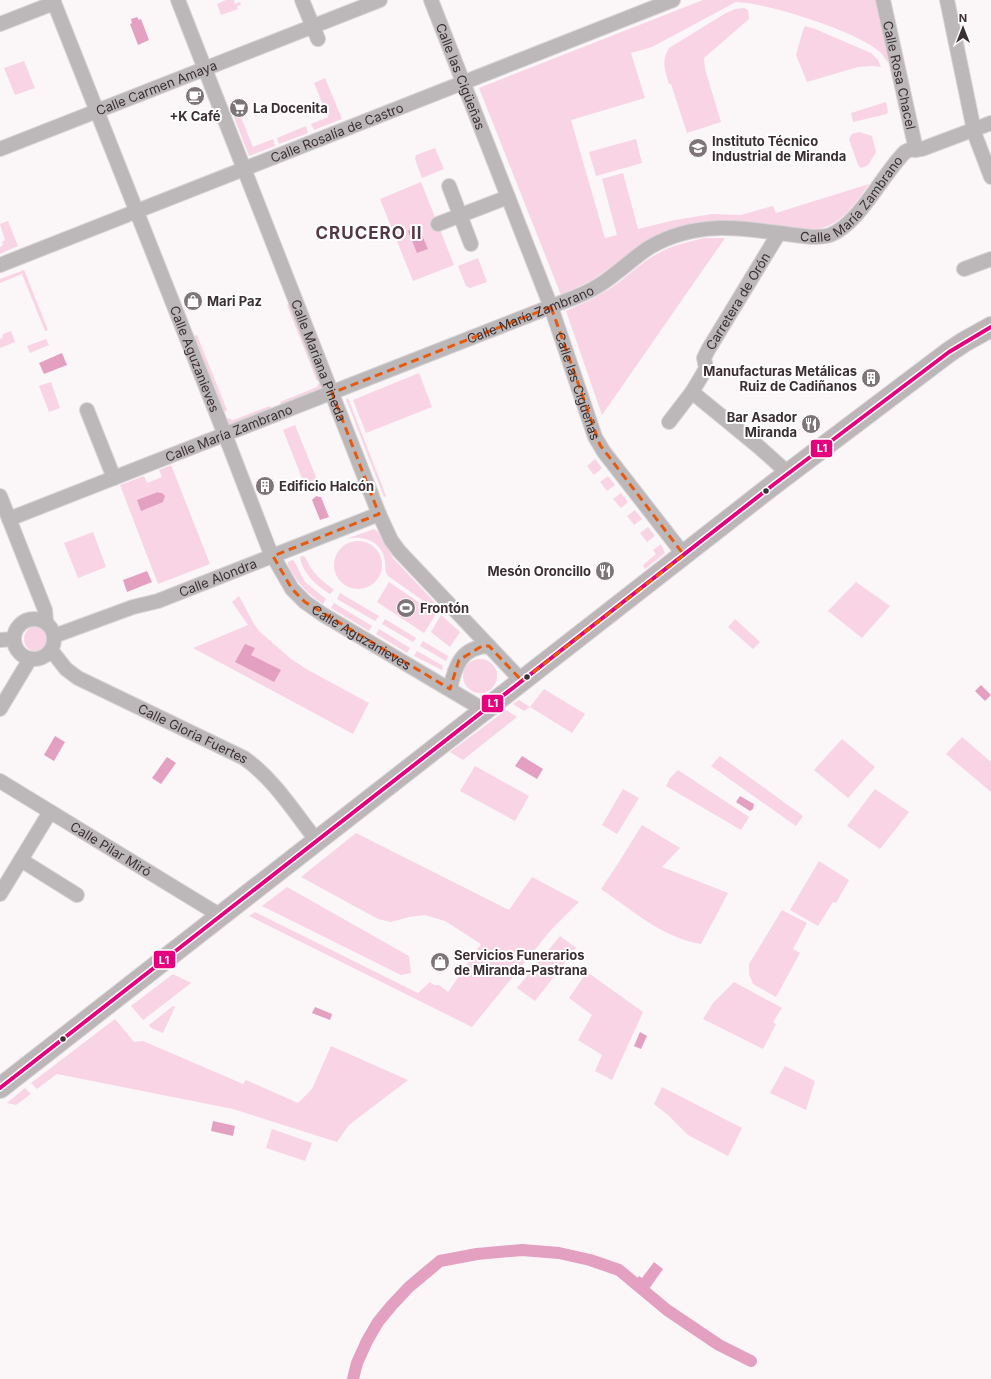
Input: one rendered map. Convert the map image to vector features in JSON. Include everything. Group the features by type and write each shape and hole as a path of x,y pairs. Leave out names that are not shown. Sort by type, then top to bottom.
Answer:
{"street":[{"name":"Calle Mariana Pineda","path":"178,0 379,514 391,540 399,551 522,681"},
{"path":"302,0 315,33"},
{"name":"Calle Carmen Amaya","path":"0,149 205,69 315,33 380,0"},
{"name":"Calle las Cigüeñas","path":"430,0 464,82 552,307 595,437 684,555"},
{"name":"Calle Rosalía de Castro","path":"0,265 673,0"},
{"name":"Calle Rosa Chacel","path":"883,0 916,150"},
{"path":"946,0 974,130 991,177"},
{"name":"Calle Aguzanieves","path":"0,24 54,2 273,556 292,589 305,602 322,614 484,710"},
{"name":"Calle María Zambrano","path":"9,519 552,307 600,285 649,248 682,233 707,228 722,228 818,237 830,235 838,231 852,219 900,157 907,151 916,150 991,123"},
{"path":"449,186 471,244"},
{"path":"438,224 508,197"},
{"name":"Carretera de Orón","path":"669,422 692,392 704,372 706,368 704,358 708,350 779,233"},
{"path":"964,269 991,259"},
{"path":"0,1088 788,474 949,352 964,342 991,328"},
{"path":"692,392 741,432 788,474"},
{"path":"87,410 114,478"},
{"path":"0,496 54,636 51,650 42,658 30,659 25,657 17,650 14,640 18,628 22,623 28,620 45,616"},
{"name":"Calle Alondra","path":"54,636 133,607 158,601 379,514"},
{"path":"0,640 14,640"},
{"path":"450,689 455,668 459,660 473,649 482,646 489,646"},
{"name":"Calle Gloria Fuertes","path":"51,650 66,669 78,678 244,758 270,781 317,841"},
{"path":"0,709 30,659"},
{"name":"Calle Pilar Miró","path":"0,781 47,817 221,916"},
{"path":"0,894 47,817"},
{"path":"21,860 77,895"}],"highlighted area":[{"path":"551,307 600,445 684,555 522,681 489,646 482,646 459,660 450,689 305,602 292,589 273,556 379,514 332,393"}],"shaded area":[{"path":"226,0 234,0 235,4 240,2 241,5 237,6 238,9 221,15 217,4"},
{"path":"703,0 875,0 889,64 880,52 852,35 769,7 736,2 652,47 631,53 645,98 571,120 605,238 617,235 602,179 623,173 638,229 675,220 712,214 741,215 773,206 776,213 869,184 847,212 836,222 830,225 818,229 804,229 745,222 712,221 681,226 649,240 592,280 561,295 479,88"},
{"path":"744,8 748,10 749,19 704,58 705,69 721,122 687,133 664,66 665,57 669,48 726,13 735,9"},
{"path":"137,17 139,20 141,19 149,40 138,45 130,24 132,23 131,19"},
{"path":"805,26 871,53 878,60 881,67 858,67 807,82 796,55"},
{"path":"24,61 35,88 15,95 4,68"},
{"path":"325,78 342,119 314,130 311,124 328,117 314,83"},
{"path":"886,102 887,114 853,122 851,113"},
{"path":"238,110 253,147 273,139 275,146 249,156 232,112"},
{"path":"306,126 308,133 279,144 277,138"},
{"path":"859,132 872,136 876,152 868,165 861,168 858,165 849,139 852,134"},
{"path":"636,139 642,163 596,176 589,152"},
{"path":"435,148 444,169 422,178 415,159 416,155"},
{"path":"421,182 454,265 413,281 380,199"},
{"path":"8,221 18,246 0,254 0,247 3,245 2,242 5,240 0,224"},
{"path":"418,226 428,249 417,253 408,231"},
{"path":"704,238 725,238 602,415 566,311 609,289 651,257 668,248"},
{"path":"478,258 487,282 470,288 466,286 458,266"},
{"path":"24,270 48,330 45,331 22,274 0,283 0,279"},
{"path":"289,304 319,381 317,381 287,305"},
{"path":"11,331 15,342 0,348 0,338 2,339 3,334"},
{"path":"197,335 227,410 224,412 194,336"},
{"path":"46,339 49,345 30,353 27,346"},
{"path":"62,353 67,365 44,374 39,363"},
{"path":"419,373 432,407 366,433 353,400"},
{"path":"51,382 60,408 49,412 39,386"},
{"path":"320,383 321,389 281,405 280,402 317,387"},
{"path":"348,398 386,496 384,497 346,399"},
{"path":"270,406 271,409 231,424 229,424 227,419 229,418 233,420"},
{"path":"295,425 320,487 307,491 283,430"},
{"path":"595,459 602,468 594,475 587,466"},
{"path":"171,465 210,564 158,584 120,485 144,476 147,483 162,477 159,470"},
{"path":"608,476 615,485 607,491 600,482"},
{"path":"158,492 165,496 163,502 141,511 137,500"},
{"path":"621,493 628,502 621,508 613,499"},
{"path":"316,496 321,497 329,517 320,520 312,500"},
{"path":"635,510 642,519 634,525 627,516"},
{"path":"648,527 655,536 647,542 640,533"},
{"path":"374,529 378,532 393,558 440,608 438,611 388,576 383,554 376,544 359,538 346,539"},
{"path":"93,532 106,567 78,578 64,543"},
{"path":"353,541 363,541 372,545 378,551 382,560 382,570 378,579 372,585 363,589 353,589 344,585 338,579 334,570 334,560 338,551 344,545"},
{"path":"661,544 665,553 645,569 643,565 656,554 653,550"},
{"path":"303,556 317,575 334,590 330,594 320,587 307,574 300,557"},
{"path":"292,560 294,561 305,582 326,599 323,604 307,592 295,577 288,565 288,562"},
{"path":"147,571 152,582 127,592 123,580"},
{"name":"Frontón","path":"389,582 436,614 424,633 377,602"},
{"path":"856,582 890,606 862,638 828,611"},
{"path":"340,593 379,616 375,621 337,599"},
{"path":"239,596 260,632 291,659 308,670 369,703 353,734 193,648 248,625 232,602"},
{"path":"334,603 372,626 369,631 331,608"},
{"path":"441,615 460,632 450,647 431,632"},
{"path":"385,619 416,638 413,642 382,624"},
{"path":"735,619 760,642 753,649 728,627"},
{"path":"37,626 46,630 50,639 46,648 37,652 28,648 24,639 28,630"},
{"path":"379,629 410,648 407,653 376,634"},
{"path":"423,641 448,656 447,660 446,661 420,646"},
{"path":"245,644 255,648 251,655 281,670 274,682 235,662"},
{"path":"417,651 443,666 442,670 414,656"},
{"path":"477,659 483,659 487,660 494,666 497,676 496,683 490,690 483,693 477,693 473,692 466,686 463,679 463,673 464,669 470,662"},
{"path":"981,685 991,695 985,701 975,691"},
{"path":"544,689 585,714 572,733 530,707"},
{"path":"519,700 530,707 524,711 513,704"},
{"path":"506,710 517,717 463,760 450,752"},
{"path":"55,736 65,742 54,761 44,755"},
{"path":"962,737 991,762 991,792 946,754"},
{"path":"842,739 875,767 848,798 814,770"},
{"path":"522,756 543,769 537,779 515,766"},
{"path":"720,756 803,816 796,826 711,766"},
{"path":"167,757 176,763 161,784 152,778"},
{"path":"475,766 529,796 515,821 460,791"},
{"path":"678,770 749,817 741,830 666,786 670,778"},
{"path":"623,789 639,798 617,834 602,825"},
{"path":"875,789 909,812 880,849 847,826"},
{"path":"740,796 754,804 753,809 750,811 736,802"},
{"path":"642,825 680,848 662,867 728,893 701,944 674,936 648,922 601,889"},
{"path":"356,833 509,910 532,877 579,902 550,931 472,1027 249,916 255,912 418,993 430,982 434,985 439,985 448,992 481,944 445,921 425,915 409,917 391,922 378,919 301,877"},
{"path":"819,861 849,880 836,903 833,902 818,926 790,910"},
{"path":"287,887 409,956 411,973 401,975 262,906"},
{"path":"782,910 807,923 793,949 800,953 776,997 753,984 749,974 749,964"},
{"path":"560,936 576,948 535,1001 517,988"},
{"path":"587,972 643,1012 612,1080 595,1071 602,1055 578,1040 592,1015 569,998"},
{"path":"173,974 191,983 143,1020 131,1006"},
{"path":"734,982 782,1008 773,1022 776,1024 763,1049 703,1019 713,1003"},
{"path":"173,1006 175,1007 163,1033 151,1028 149,1025"},
{"path":"315,1007 332,1014 330,1020 312,1013"},
{"path":"115,1019 134,1042 143,1041 243,1084 246,1080 298,1103 312,1089 331,1046 408,1080 349,1125 337,1142 233,1109 57,1074 37,1089 31,1083"},
{"path":"640,1032 647,1036 641,1049 634,1046"},
{"path":"785,1066 815,1081 806,1110 770,1093"},
{"path":"662,1087 742,1128 728,1156 688,1135 668,1115 654,1104"},
{"path":"25,1088 31,1094 16,1105 7,1103"},
{"path":"213,1121 235,1126 233,1136 211,1131"},
{"path":"272,1129 312,1143 305,1161 266,1148"},
{"path":"654,1262 663,1269 649,1289 636,1280 639,1276 642,1278"}],"waterway":[{"path":"353,1379 357,1363 378,1322 409,1287 440,1261 477,1254 522,1250 559,1253 590,1260 619,1270 667,1310 719,1345 751,1361"}],"transit line":[{"name":"L1","path":"0,1088 773,485 949,352 991,327"}],"place":[{"name":"+K Café","path":"195,96"},
{"name":"La Docenita","path":"239,108"},
{"name":"Instituto Técnico Industrial de Miranda","path":"698,148"},
{"name":"Mari Paz","path":"193,301"},
{"name":"Manufacturas Metálicas Ruiz de Cadiñanos","path":"871,378"},
{"name":"Bar Asador Miranda","path":"811,424"},
{"name":"Edificio Halcón","path":"265,486"},
{"name":"Mesón Oroncillo","path":"605,571"},
{"name":"Frontón","path":"406,608"},
{"name":"Servicios Funerarios de Miranda-Pastrana","path":"440,962"}],"district":[{"name":"CRUCERO II","path":"369,233"}]}
